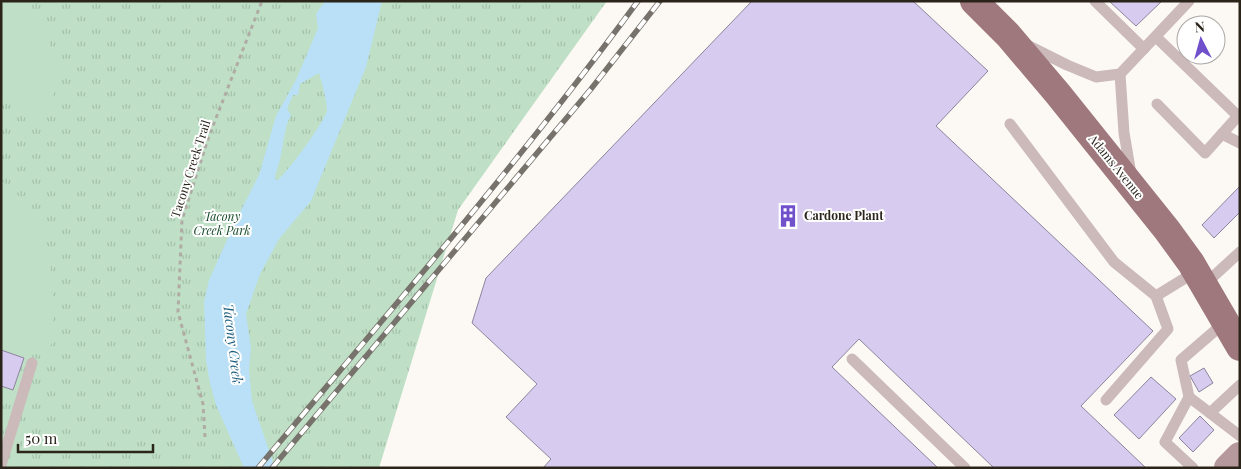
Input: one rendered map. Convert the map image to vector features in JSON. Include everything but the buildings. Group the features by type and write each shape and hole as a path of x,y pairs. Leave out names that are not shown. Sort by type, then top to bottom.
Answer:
{"highway":[{"name":"Adams Avenue","path":"974,1 1008,35 1167,230 1199,278 1240,347"}],"main road":[{"path":"1228,468 1240,456"}],"lane":[{"path":"1096,1 1144,49"},
{"path":"1008,35 1068,65 1096,76 1120,74 1189,1"},
{"path":"1156,37 1239,115 1205,152 1158,104"},
{"path":"1120,74 1124,133 1134,189"},
{"path":"1010,124 1114,262 1156,296 1168,329 1106,400"},
{"path":"1222,134 1240,143"},
{"path":"1156,296 1237,260"},
{"path":"1193,468 1165,442 1189,397 1181,360 1225,322"},
{"path":"852,359 965,468"},
{"path":"1,465 32,363"},
{"path":"1210,412 1240,385"},
{"path":"1189,397 1240,436"}],"path":[{"name":"Tacony Creek Trail","path":"205,437 204,404 178,312 182,220 210,136 262,1"}],"green space":[{"name":"Tacony Creek Park","path":"1,1 607,1 458,210 379,468 1,468"},
{"path":"1,1 18,7 27,15 38,27 52,50 56,75 48,117 1,101"},
{"path":"1,180 32,208 50,254 54,336 47,358 1,341"}],"water":[{"name":"Tacony Creek","path":"325,1 382,1 366,67 311,201 279,239 260,274 246,314 251,348 249,370 252,401 275,468 244,468 216,405 210,383 206,360 204,302 209,280 259,175 276,116 296,80 318,28 316,14","holes":["319,73 327,111 319,127 298,157 278,180 275,179 291,115 287,109 293,95 298,95 300,84"]}],"railway":[{"path":"258,468 547,121 638,1"},
{"path":"272,468 591,89 660,1"}],"place":[{"name":"Cardone Plant","path":"788,216"}]}
